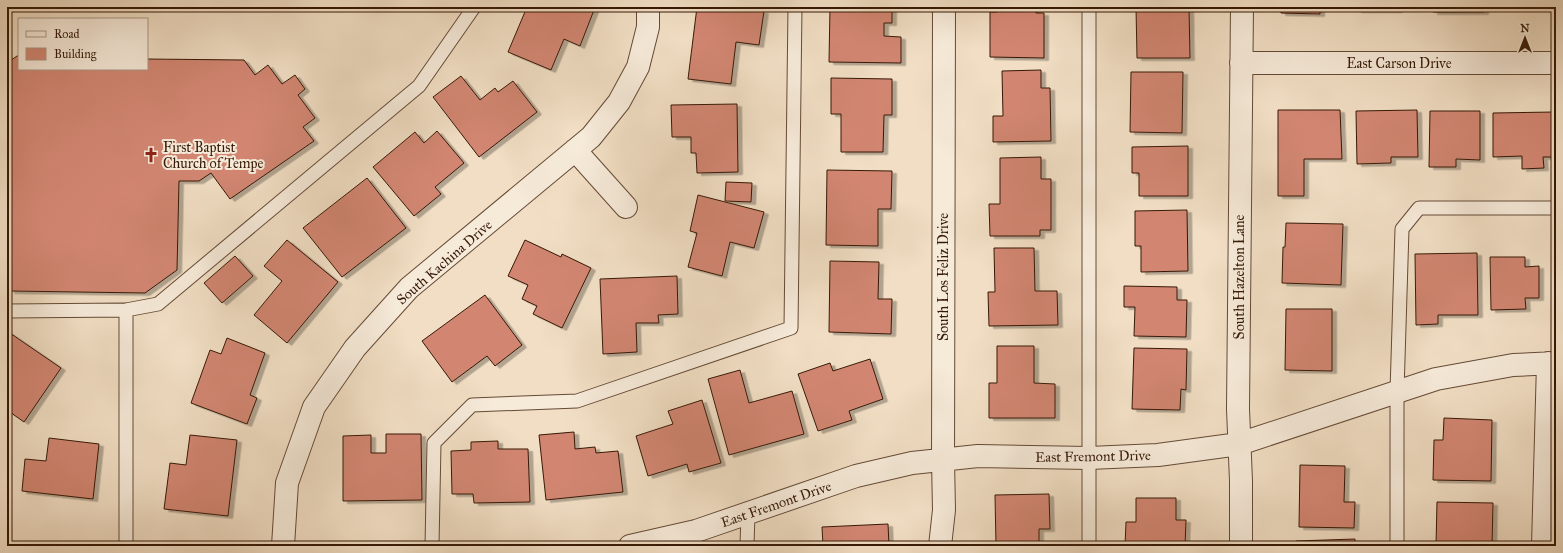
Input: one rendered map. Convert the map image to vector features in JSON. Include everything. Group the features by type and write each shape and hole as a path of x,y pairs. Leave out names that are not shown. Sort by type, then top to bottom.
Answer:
{"street":[{"name":"South Kachina Drive","path":"283,546 287,483 314,407 355,348 409,288 591,137 619,102 638,67 648,27 648,7"},
{"name":"South Los Feliz Drive","path":"940,546 944,510 944,7"},
{"name":"South Hazelton Lane","path":"1241,546 1238,409 1242,7"},
{"name":"East Carson Drive","path":"1241,63 1556,63"},
{"path":"575,150 626,207"},
{"path":"1543,546 1550,516 1552,363"},
{"name":"East Fremont Drive","path":"630,546 696,531 856,476 912,463 978,456 1090,458 1158,455 1239,444 1436,379 1513,365 1552,363"}],"lane":[{"path":"7,311 126,310 158,304 418,86 474,7"},
{"path":"432,546 434,443 472,405 577,401 791,328 795,7"},
{"path":"1089,7 1089,546"},
{"path":"1397,546 1397,392 1402,229 1419,208 1556,208"},
{"path":"126,310 126,546"},
{"path":"748,513 748,546"}],"building":[{"path":"527,7 588,7 594,10 580,46 564,39 551,70 508,52"},
{"path":"697,7 732,7 764,11 759,45 736,42 731,84 688,79"},
{"path":"830,7 892,7 892,23 884,23 884,36 901,37 901,63 829,62"},
{"path":"997,7 1036,7 1036,13 1044,13 1044,58 990,57 990,12 997,12"},
{"path":"1136,7 1189,7 1190,58 1137,58"},
{"path":"1281,7 1320,7 1320,14 1281,13"},
{"path":"1357,7 1398,7 1398,10 1357,10"},
{"path":"1433,7 1484,7 1484,12 1433,12"},
{"name":"First Baptist Church of Tempe","path":"18,56 18,70 148,70 148,59 244,60 255,75 268,65 282,84 295,75 305,89 298,95 315,118 303,127 314,141 230,199 211,173 199,181 179,181 177,270 145,293 10,291 10,262 7,262 7,63"},
{"path":"1041,70 1041,88 1050,88 1051,141 993,142 993,116 1003,116 1002,71"},
{"path":"1131,72 1183,72 1182,133 1130,132"},
{"path":"461,76 480,100 495,88 498,92 513,81 537,112 479,157 433,97"},
{"path":"831,78 892,79 892,115 884,115 883,152 841,152 841,114 831,114"},
{"path":"737,104 738,172 697,173 696,153 691,153 691,137 672,137 671,105"},
{"path":"1278,110 1340,110 1342,159 1304,159 1304,196 1278,196"},
{"path":"1417,110 1418,157 1391,157 1391,163 1357,164 1356,111"},
{"path":"1430,111 1480,111 1480,160 1456,159 1456,167 1429,167"},
{"path":"1554,112 1555,157 1543,157 1544,168 1522,169 1522,156 1493,157 1493,113"},
{"path":"437,131 464,163 435,187 441,194 414,216 373,167 415,132 424,143"},
{"path":"1188,146 1188,196 1139,196 1139,173 1132,173 1132,147"},
{"path":"1041,157 1041,179 1051,179 1051,230 1040,230 1040,236 990,236 989,204 1000,204 1000,158"},
{"path":"827,170 892,171 891,209 878,209 878,246 826,245"},
{"path":"367,178 406,228 342,277 303,228"},
{"path":"726,182 752,183 751,202 725,201"},
{"path":"698,195 764,212 754,248 730,242 722,276 688,267 697,233 690,231"},
{"path":"1187,210 1188,271 1141,272 1141,246 1135,246 1135,211"},
{"path":"1286,223 1343,224 1341,285 1282,283 1283,247 1285,247"},
{"path":"287,240 338,282 287,343 254,315 282,281 264,266"},
{"path":"525,240 561,257 562,254 591,268 562,328 533,314 537,306 522,299 528,285 508,276"},
{"path":"994,248 1034,248 1035,291 1057,291 1058,325 989,326 988,292 995,292"},
{"path":"1477,253 1478,315 1438,315 1438,324 1416,325 1415,254"},
{"path":"235,256 253,276 222,303 204,283"},
{"path":"1490,257 1525,257 1525,267 1539,266 1539,298 1525,298 1526,309 1491,310"},
{"path":"830,261 879,262 878,299 892,299 891,334 829,332"},
{"path":"1553,262 1556,262 1556,308 1552,308"},
{"path":"677,276 678,314 658,315 659,323 636,323 637,352 603,354 600,279"},
{"path":"1124,286 1177,287 1177,300 1187,300 1186,337 1134,336 1135,307 1124,307"},
{"path":"485,295 522,345 495,366 487,356 452,382 422,341"},
{"path":"1286,309 1332,309 1332,371 1285,370"},
{"path":"7,331 61,368 24,422 7,410"},
{"path":"227,338 265,353 250,395 257,398 247,424 191,403 210,350 221,354"},
{"path":"997,346 1034,346 1034,383 1055,384 1055,418 989,418 989,383 997,383"},
{"path":"1134,348 1187,349 1186,390 1181,389 1180,410 1132,409"},
{"path":"870,359 883,399 849,411 852,420 818,431 798,374 830,363 833,371"},
{"path":"740,370 749,403 792,391 804,434 729,455 708,379"},
{"path":"702,400 721,463 689,472 687,464 648,476 636,436 673,424 668,411"},
{"path":"1444,418 1492,420 1491,481 1433,480 1434,440 1443,440"},
{"path":"574,432 575,449 595,447 596,453 618,451 623,492 546,500 539,435"},
{"path":"386,434 421,434 422,500 343,501 343,436 371,435 371,453 386,453"},
{"path":"190,435 237,440 228,516 164,509 170,463 186,465"},
{"path":"49,438 99,444 93,499 22,491 25,459 46,461"},
{"path":"498,441 498,449 528,449 530,502 474,503 473,494 452,494 451,451 471,450 471,442"},
{"path":"1300,465 1345,466 1344,502 1355,502 1354,528 1299,527"},
{"path":"1049,494 1050,529 1039,529 1039,546 996,546 995,495"},
{"path":"1136,498 1176,498 1176,520 1186,520 1185,546 1125,546 1126,522 1136,522"},
{"path":"1437,502 1493,503 1492,546 1436,546"},
{"path":"888,524 889,546 823,546 822,527"},
{"path":"1355,539 1355,546 1296,546 1296,541"}],"place":[{"name":"First Baptist Church of Tempe","path":"151,155"}]}
